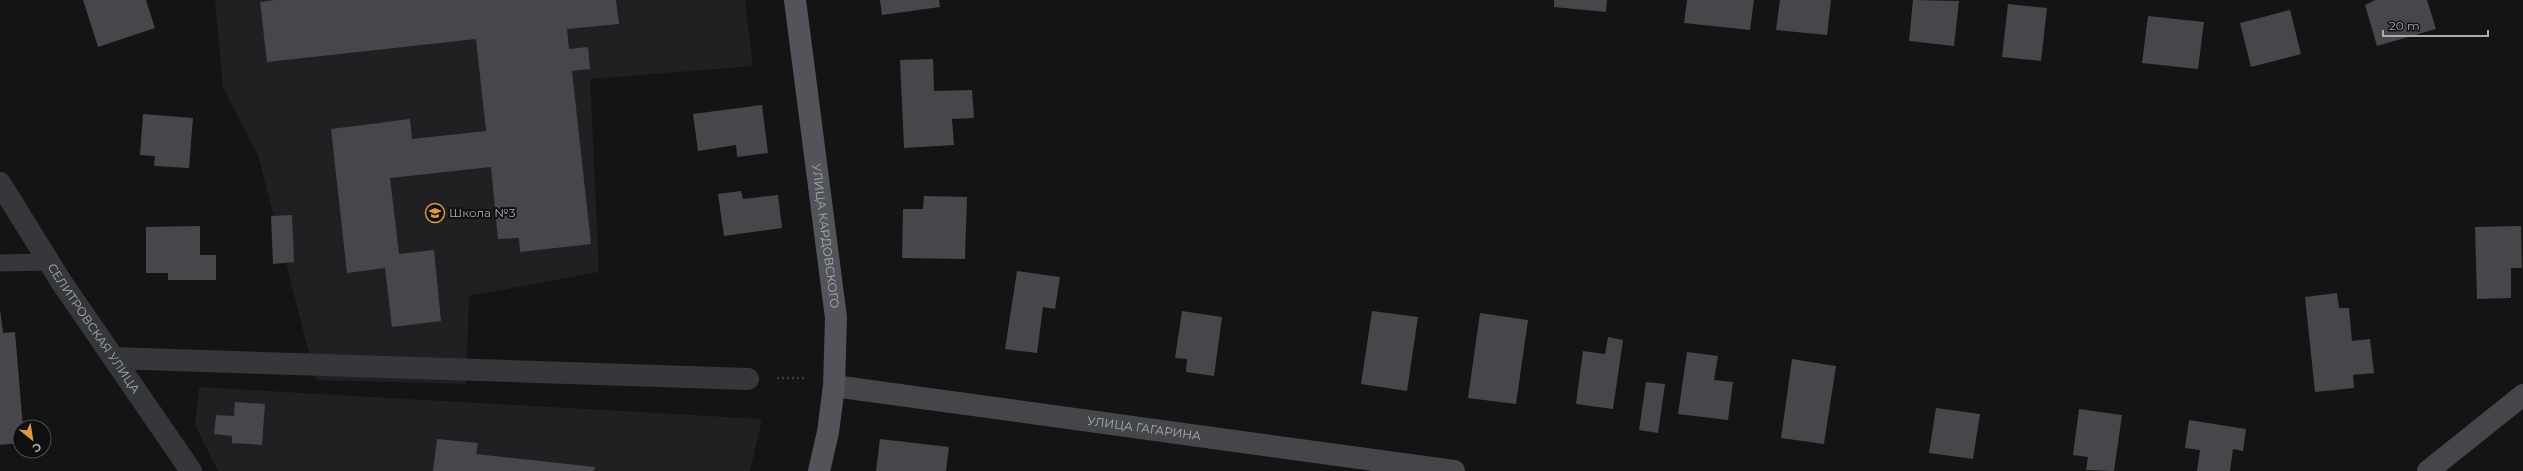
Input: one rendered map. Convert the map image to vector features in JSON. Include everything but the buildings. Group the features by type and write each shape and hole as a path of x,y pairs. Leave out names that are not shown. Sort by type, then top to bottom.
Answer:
{"main road":[{"name":"УЛИЦА КАРДОВСКОГО","path":"795,0 836,318 834,386 828,432 819,471"}],"street":[{"name":"СЕЛИТРОВСКАЯ УЛИЦА","path":"0,183 49,262 190,471"},
{"path":"114,358 748,379"},
{"name":"УЛИЦА ГАГАРИНА","path":"834,386 1454,471"},
{"path":"2428,471 2523,395"}],"lane":[{"path":"0,263 49,262"}],"shaded area":[{"name":"Школа №3","path":"215,0 745,0 753,66 590,79 599,272 469,296 466,384 316,380 258,155 223,88"},
{"path":"199,387 762,419 750,471 218,471 195,425"}],"place":[{"name":"Школа №3","path":"435,213"}]}
